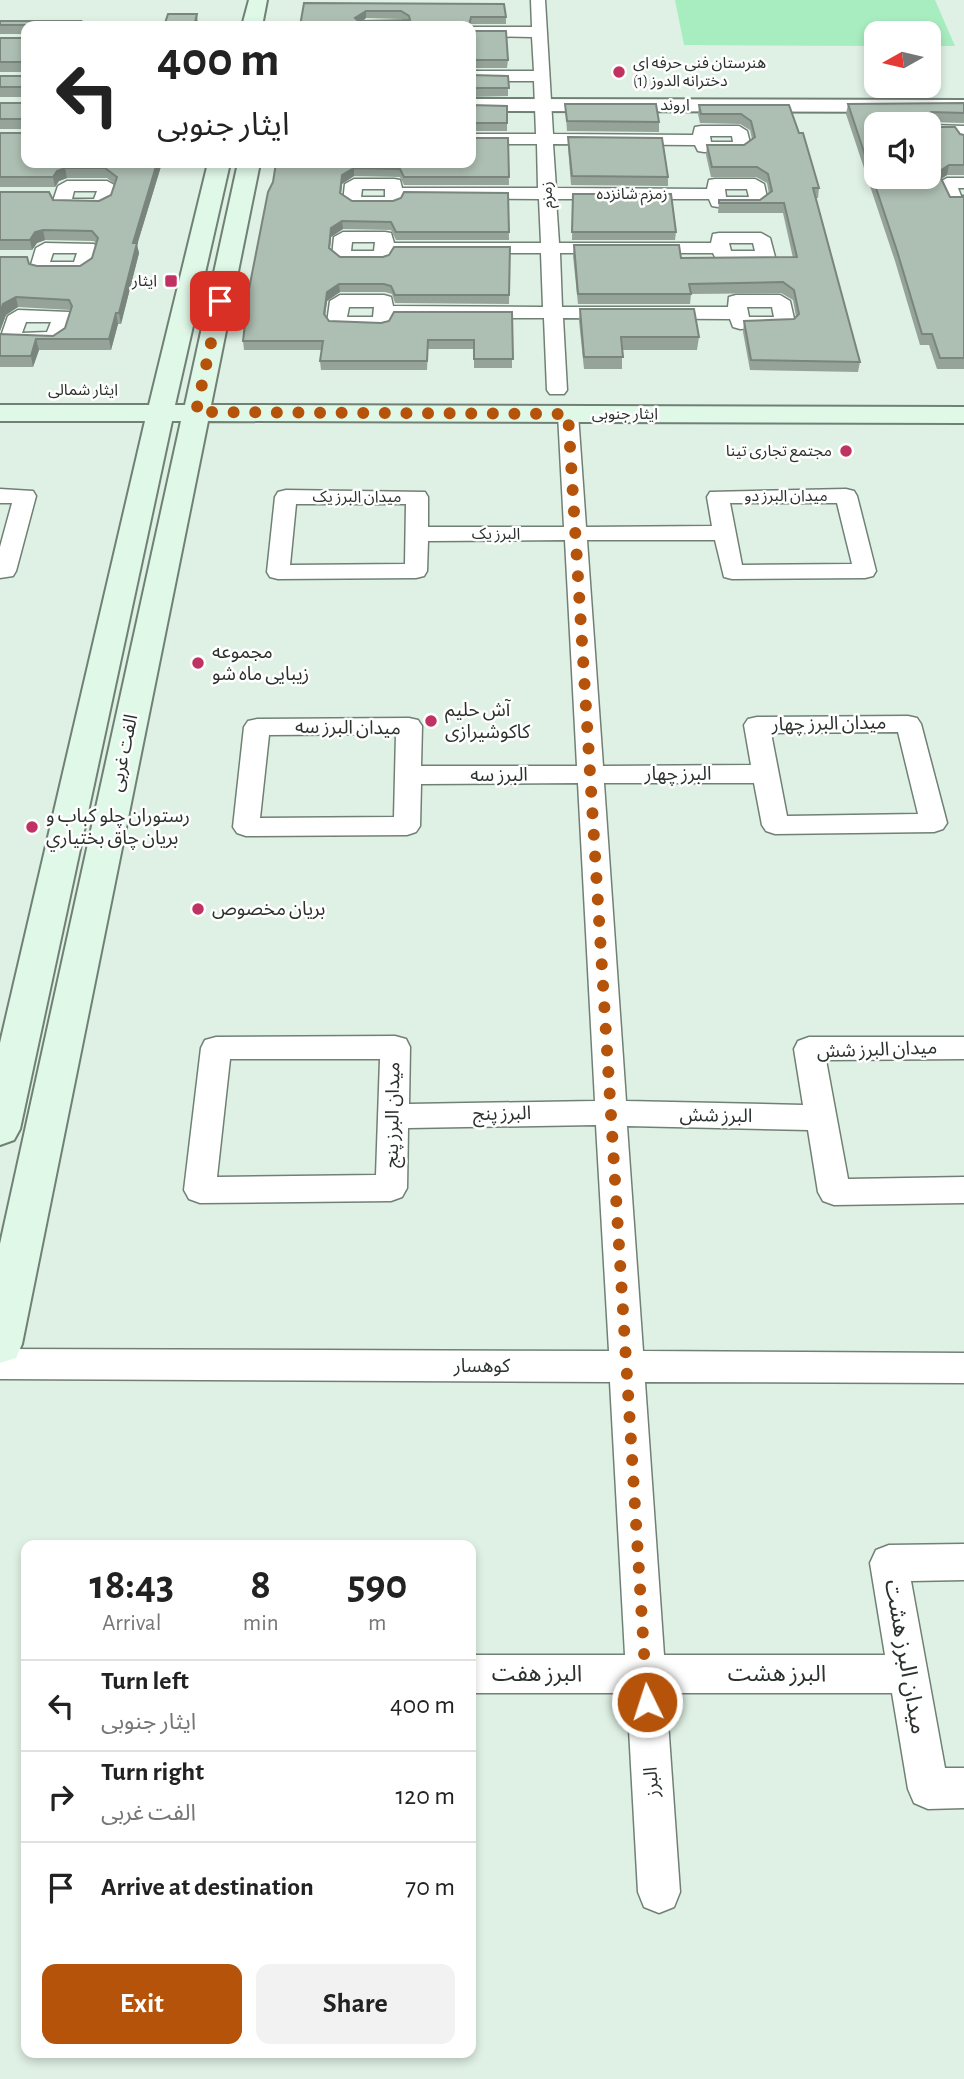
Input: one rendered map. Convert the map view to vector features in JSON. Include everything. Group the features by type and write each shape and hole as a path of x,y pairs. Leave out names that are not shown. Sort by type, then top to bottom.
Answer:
{"main road":[{"path":"253,21 258,0"},
{"name":"الفت غربی","path":"0,1129 162,402 218,168"},
{"name":"الفت غربی","path":"0,1344 248,168"},
{"name":"ایثار شمالی","path":"0,390 162,402"},
{"name":"ایثار جنوبی","path":"162,402 562,402 964,390"},
{"name":"ایثار شمالی","path":"0,413 162,402"},
{"name":"ایثار جنوبی","path":"562,402 964,415"}],"street":[{"name":"زمزم","path":"538,0 553,313 562,402"},
{"path":"476,32 539,32"},
{"path":"476,76 541,76"},
{"name":"اروند","path":"476,105 964,106"},
{"path":"941,130 961,130 964,138"},
{"path":"476,139 702,140"},
{"path":"941,146 964,146"},
{"path":"964,183 947,183 954,201 964,201"},
{"name":"زمزم شانزده","path":"394,193 717,194"},
{"path":"384,248 721,248"},
{"path":"383,313 738,313"},
{"name":"البرز","path":"562,402 575,534 659,1892"},
{"path":"0,496 25,496 5,570 0,571"},
{"name":"میدان البرز یک","path":"417,496 416,534 416,571 278,572 286,497 417,496"},
{"name":"میدان البرز دو","path":"846,496 865,571 732,572 724,533 718,497 846,496"},
{"name":"البرز یک","path":"416,534 724,533"},
{"name":"میدان البرز چهار","path":"908,724 934,823 775,825 766,774 757,725 908,724"},
{"name":"میدان البرز سه","path":"409,726 408,775 407,826 246,827 257,727 409,726"},
{"name":"البرز چهار","path":"590,774 766,774"},
{"name":"البرز سه","path":"408,775 590,774"},
{"name":"میدان البرز پنج","path":"395,1047 393,1116 391,1188 200,1190 216,1048 395,1047"},
{"name":"میدان البرز شش","path":"964,1048 809,1049 834,1192 964,1190"},
{"name":"البرز پنج","path":"393,1116 610,1113"},
{"name":"البرز شش","path":"610,1113 821,1118"},
{"name":"کوهسار","path":"0,1364 964,1368"},
{"name":"میدان البرز هشت","path":"964,1562 889,1563 928,1789 964,1788"},
{"name":"البرز هفت","path":"476,1674 645,1674"},
{"name":"البرز هشت","path":"645,1674 908,1674"}],"green space":[{"path":"675,0 935,0 955,46 942,46 942,21 864,21 864,46 684,45"}],"building":[{"path":"304,3 504,4 506,17 471,17 470,21 358,21 301,21","holes":["366,11 401,11 409,16 410,20 358,21 355,18"]},
{"path":"168,14 197,14 195,21 166,21"},
{"path":"0,21 21,21 21,25 0,25"},
{"path":"476,31 506,31 508,60 476,60"},
{"path":"0,38 21,38 21,62 0,62"},
{"path":"476,75 508,76 509,88 476,88"},
{"path":"0,76 21,76 21,87 0,87"},
{"path":"0,103 21,103 21,119 0,119"},
{"path":"964,103 964,113 864,112 864,152 848,104"},
{"path":"565,104 656,104 659,122 567,121"},
{"path":"476,105 507,106 507,123 476,123"},
{"path":"699,105 789,105 799,133 803,133 819,188 813,188 860,362 751,360 744,321 794,319 799,314 794,290 783,282 689,284 691,294 578,294 574,245 679,245 681,258 797,257 784,203 719,203 719,200 760,200 772,191 768,174 757,167 712,167 707,145 744,145 755,137 751,121 741,114 701,114"},
{"path":"941,127 955,127 964,135 964,165 949,165 941,170"},
{"path":"0,133 21,133 21,168 65,168 57,171 53,177 0,177"},
{"path":"568,137 662,138 668,177 572,176"},
{"path":"476,138 508,138 509,177 404,177 400,169 354,168 476,168"},
{"path":"105,168 156,168 133,243 137,243 119,313 116,313 109,339 36,339 31,356 0,356 0,334 53,336 65,328 72,306 69,300 16,297 3,304 0,313 0,257 27,257 29,264 37,266 80,266 92,258 98,238 92,231 43,230 35,232 30,240 0,240 0,192 49,192 53,200 99,201 111,195 117,177"},
{"path":"275,168 354,168 342,175 340,193 352,201 393,201 401,198 404,192 508,193 509,232 396,232 391,222 342,221 331,228 329,248 340,257 383,257 389,255 394,247 510,247 509,295 395,295 391,286 384,284 339,284 327,292 324,314 329,321 381,323 389,321 394,312 512,312 513,359 474,359 474,340 428,340 427,361 320,361 323,341 243,341 249,289 268,192"},
{"path":"941,178 950,197 964,197 964,358 940,358 932,334 922,334 876,189 941,189"},
{"path":"573,194 671,194 676,232 572,232"},
{"path":"580,309 694,309 699,337 621,337 623,357 584,357"}],"place":[{"name":"هنرستان فنی حرفه ای دخترانه الدوز (1)","path":"619,72"},
{"name":"ایثار","path":"171,281"},
{"name":"مجتمع تجاری تینا","path":"846,451"},
{"name":"مجموعه زیبایی ماه شو","path":"198,663"},
{"name":"آش حلیم کاکوشیرازی","path":"431,721"},
{"name":"رستوران چلو كباب و بريان چاق بختياري","path":"32,827"},
{"name":"بریان مخصوص","path":"198,909"}],"route":[{"path":"220,301 196,412 568,414 647,1702"}]}
